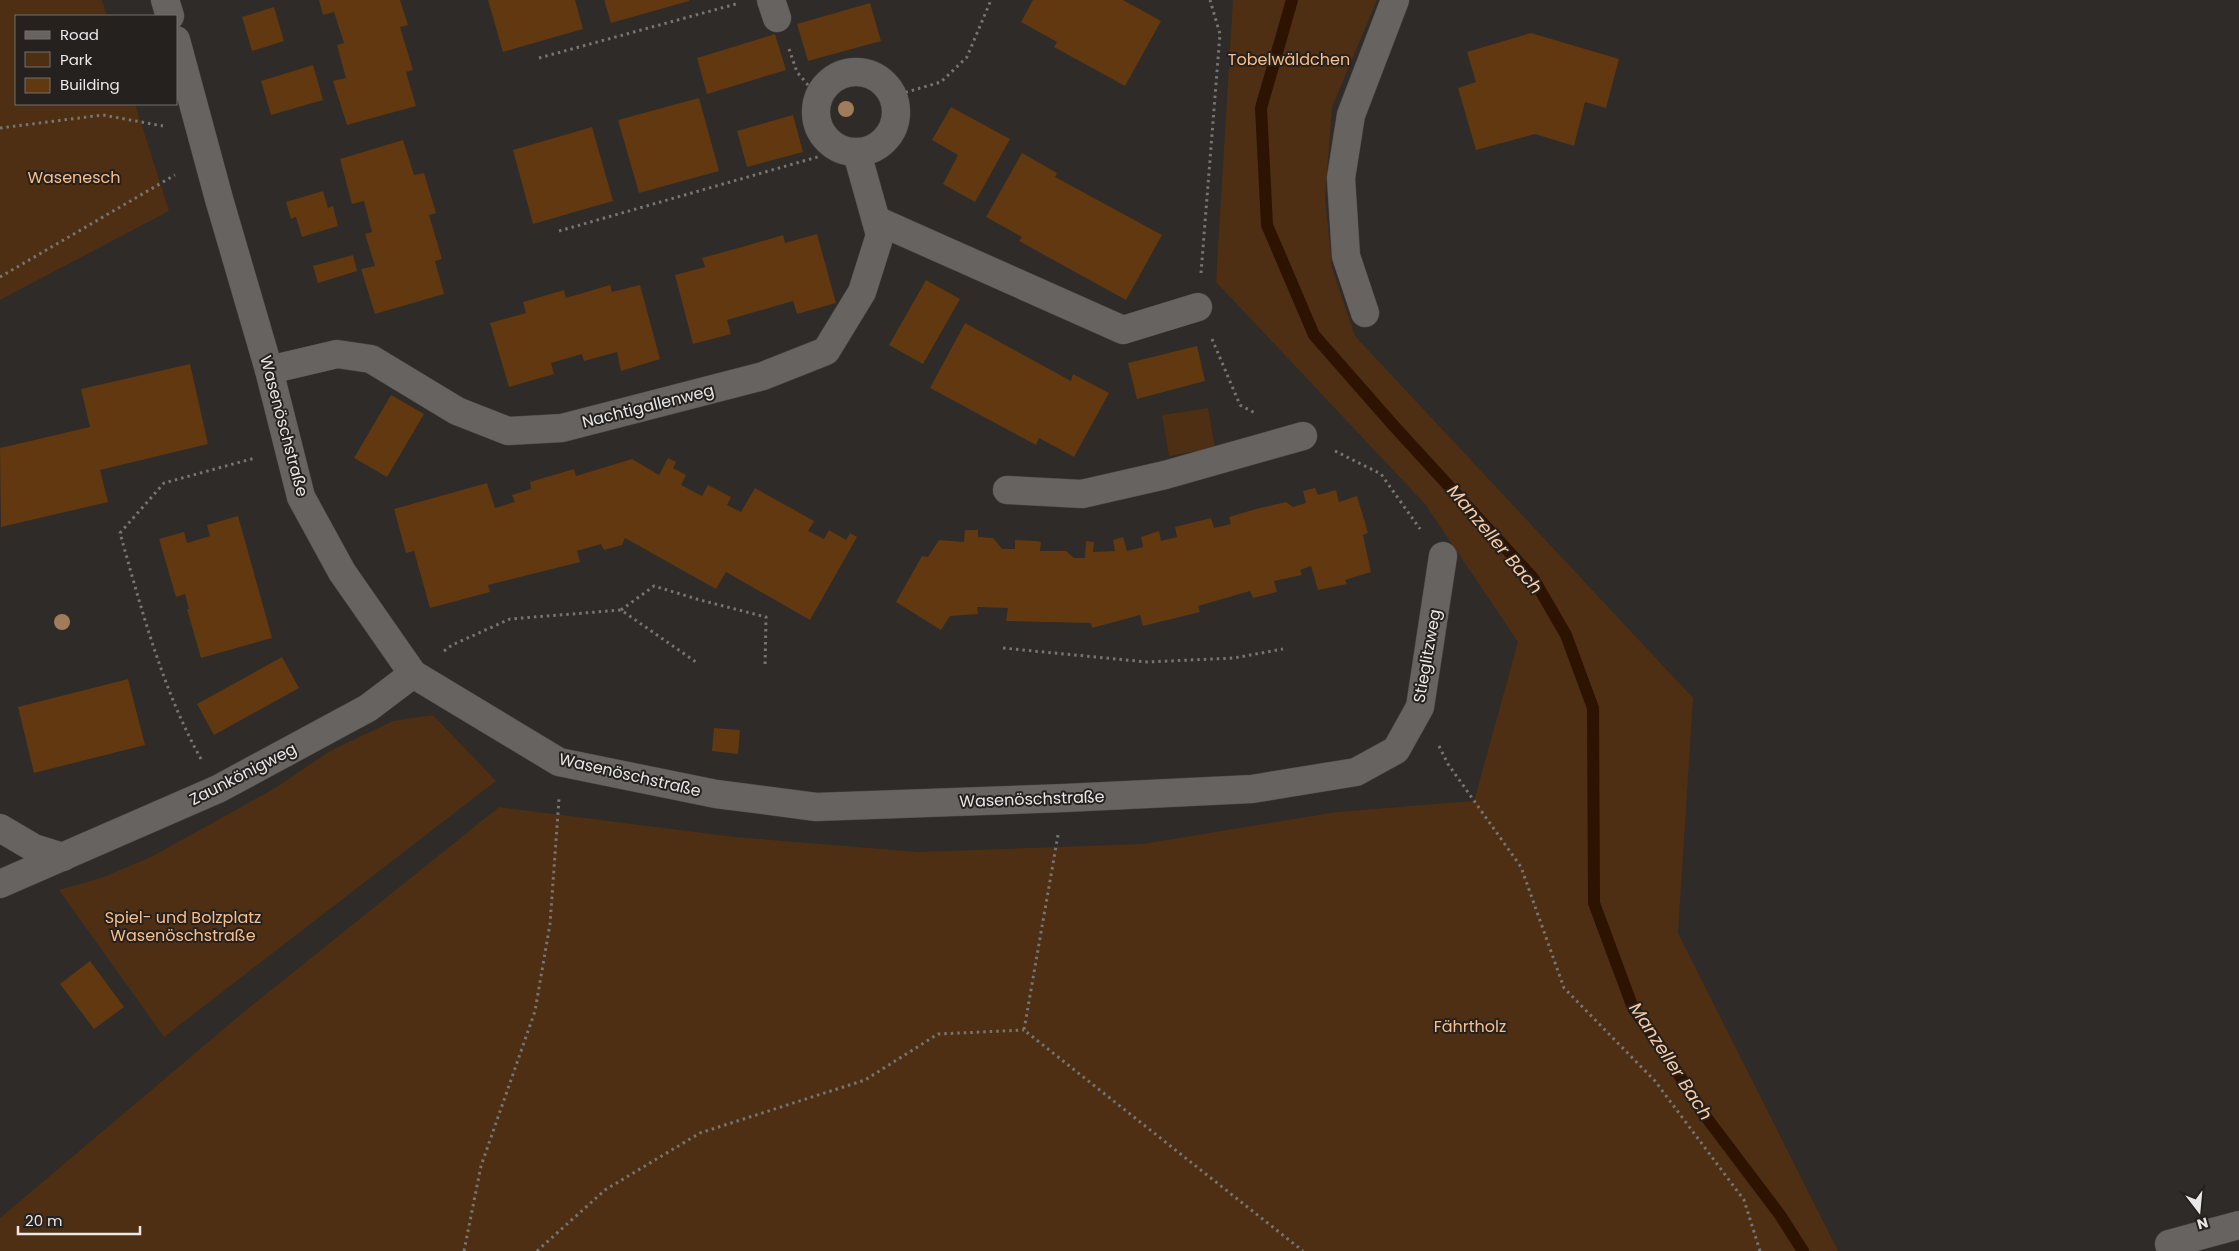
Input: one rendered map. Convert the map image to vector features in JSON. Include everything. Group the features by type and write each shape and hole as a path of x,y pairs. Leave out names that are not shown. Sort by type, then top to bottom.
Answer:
{"street":[{"path":"165,0 170,15"},
{"path":"1365,313 1346,256 1341,178 1351,116 1396,0"},
{"name":"Wasenöschstraße","path":"178,47 269,370 301,497 342,572 413,674 559,762 716,794 816,807 1252,789 1356,772 1396,750"},
{"path":"855,72 871,74 884,83 893,96 897,112 894,127 885,140 872,149 849,152 828,141 819,128 815,113 818,97 827,84 840,75 855,72"},
{"name":"Nachtigallenweg","path":"269,370 336,354 371,359 457,411 508,431 562,428 763,376 826,351 862,292 880,235 876,220 849,152"},
{"path":"876,220 1123,330 1198,307"},
{"path":"1006,490 1082,494 1165,475 1303,436"},
{"name":"Stieglitzweg","path":"1396,750 1420,707 1443,556"},
{"name":"Zaunkönigweg","path":"0,884 218,789 368,708 413,674"},
{"path":"0,828 34,848 64,857"},
{"path":"2169,1244 2239,1225"}],"path":[{"path":"893,96 941,82 967,57 991,0"},
{"path":"1210,0 1220,34 1198,307 1240,405 1381,474 1412,519 1443,556"},
{"path":"539,58 742,2"},
{"path":"774,9 797,72 818,97"},
{"path":"0,128 103,115 205,144"},
{"path":"0,277 205,144"},
{"path":"558,231 849,152"},
{"path":"218,789 186,732 142,614 120,533 164,483 289,449"},
{"path":"413,674 452,645 510,620 621,610 654,586 766,617 764,668"},
{"path":"621,610 696,662"},
{"path":"1003,648 1147,662 1234,658 1283,649"},
{"path":"1420,707 1448,764 1521,867 1564,988 1655,1081 1744,1200 1760,1251"},
{"path":"1024,1030 1065,798"},
{"path":"464,1251 481,1166 535,1011 550,924 559,807"},
{"path":"537,1251 605,1190 700,1133 865,1080 938,1034 1024,1030 1303,1251"}],"green space":[{"name":"Wasenesch","path":"0,0 102,0 107,15 15,15 15,105 135,105 169,211 0,300"},
{"name":"Fährtholz","path":"1233,0 1377,0 1332,107 1325,198 1332,268 1355,336 1693,698 1678,933 1838,1251 0,1251 0,1218 245,1011 499,807 735,837 919,852 1142,844 1337,812 1474,801 1518,642 1425,504 1216,282"},
{"path":"1208,408 1215,448 1169,456 1162,415"},
{"name":"Spiel- und Bolzplatz Wasenöschstraße","path":"433,715 496,781 164,1037 59,890 101,878 151,857 277,787 330,751 393,721"}],"building":[{"path":"319,0 400,0 408,25 400,27 413,70 406,72 416,106 347,125 333,81 346,78 337,45 344,43 334,12 323,15"},
{"path":"488,0 575,0 583,29 503,52"},
{"path":"604,0 689,0 689,1 611,23"},
{"path":"1033,0 1123,0 1161,21 1125,86 1054,47 1057,42 1021,22"},
{"path":"870,3 881,41 808,61 797,24"},
{"path":"274,7 284,41 252,51 242,17"},
{"path":"1531,33 1619,59 1606,108 1585,102 1574,146 1535,134 1476,150 1458,88 1476,82 1467,52"},
{"path":"775,34 786,70 707,94 697,58"},
{"path":"313,65 323,100 271,115 261,81"},
{"path":"699,98 719,171 639,193 618,120"},
{"path":"951,107 1010,139 975,202 943,184 958,155 932,140"},
{"path":"793,115 803,152 747,167 737,131"},
{"path":"592,127 613,201 533,224 513,150"},
{"path":"403,140 414,175 424,173 436,213 429,215 442,259 435,261 444,294 375,314 361,269 375,266 365,234 372,232 364,201 352,204 340,159"},
{"path":"1022,153 1057,173 1055,177 1162,235 1126,300 1019,241 1022,237 986,217"},
{"path":"323,191 328,208 333,206 338,226 302,237 296,217 291,219 286,202"},
{"path":"817,234 836,303 797,314 793,301 727,320 731,334 693,344 675,275 705,267 702,258 783,235 785,243"},
{"path":"353,255 357,271 318,283 313,266"},
{"path":"926,280 960,299 923,364 889,345"},
{"path":"610,285 612,292 640,285 660,359 621,371 617,352 584,361 582,354 551,363 554,374 509,387 490,323 526,313 523,302 564,290 566,298"},
{"path":"965,323 1071,381 1073,374 1109,393 1074,457 1039,438 1036,445 930,388"},
{"path":"1197,346 1205,381 1137,399 1128,363"},
{"path":"190,364 208,444 100,470 108,502 1,527 0,448 90,427 81,389"},
{"path":"391,395 424,414 387,477 354,458"},
{"path":"668,458 676,462 673,468 686,475 681,485 702,496 708,485 731,497 727,505 741,512 755,488 814,521 808,531 824,539 829,530 846,540 850,533 857,537 810,620 726,572 716,589 625,538 622,545 604,550 601,544 577,551 580,562 488,585 490,592 430,608 414,551 406,553 394,509 487,483 495,508 515,502 512,495 531,489 530,482 574,469 576,476 632,459 659,475"},
{"path":"1315,488 1318,495 1336,490 1339,502 1357,496 1368,533 1363,535 1371,572 1345,580 1347,584 1318,590 1311,566 1300,570 1302,575 1274,581 1277,592 1253,598 1250,591 1198,606 1200,612 1143,626 1140,615 1092,628 1091,623 1006,621 1008,608 977,607 978,614 950,616 941,630 896,602 922,556 928,557 939,540 964,542 965,530 978,530 978,537 993,538 1002,549 1015,549 1015,540 1036,541 1041,542 1040,551 1066,551 1074,558 1085,558 1086,541 1094,542 1093,552 1115,551 1113,540 1123,537 1127,551 1143,547 1141,537 1159,531 1161,541 1177,537 1175,527 1211,518 1214,528 1231,524 1229,517 1256,509 1286,502 1293,507 1306,503 1303,491"},
{"path":"238,516 272,638 201,658 187,609 189,609 185,594 176,597 159,539 184,532 187,543 210,536 207,525"},
{"path":"282,657 299,688 214,735 197,704"},
{"path":"128,679 145,745 34,773 18,707"},
{"path":"714,728 740,730 738,754 712,751"},
{"path":"90,961 124,1007 94,1029 60,984"}],"waterway":[{"name":"Manzeller Bach","path":"1292,0 1261,108 1267,225 1314,335 1393,425 1533,578 1566,635 1593,708 1594,903 1633,1008 1669,1059 1703,1113 1780,1215 1803,1251"}],"park label":[{"name":"Tobelwäldchen","path":"1289,59"}]}
